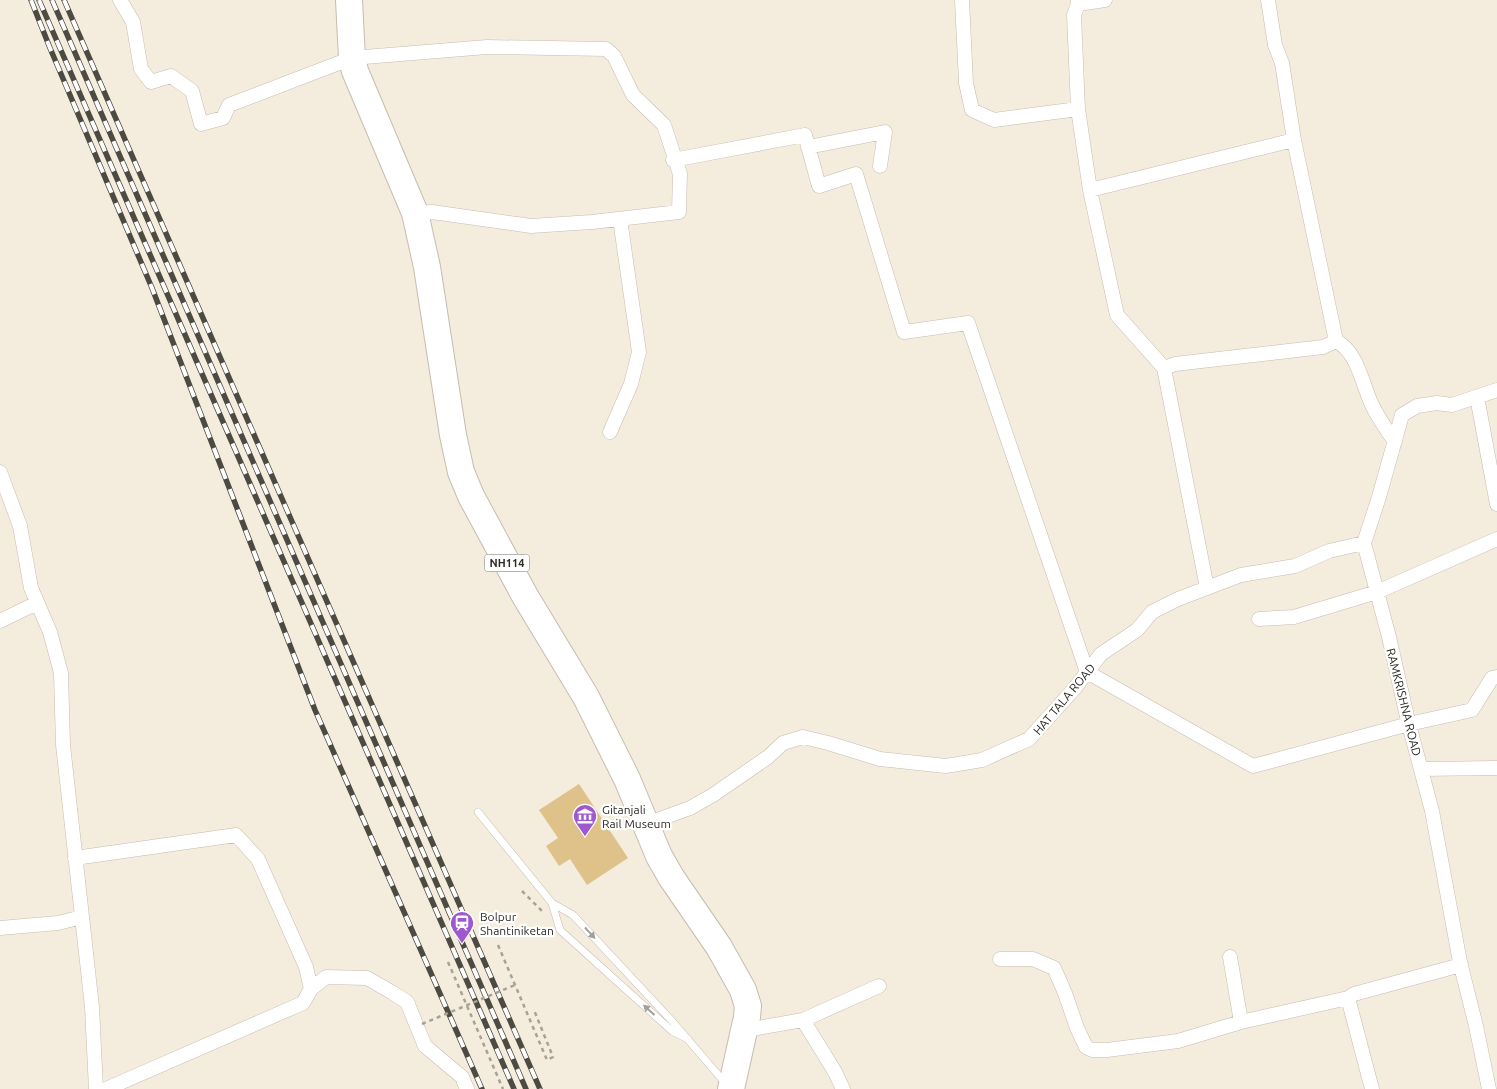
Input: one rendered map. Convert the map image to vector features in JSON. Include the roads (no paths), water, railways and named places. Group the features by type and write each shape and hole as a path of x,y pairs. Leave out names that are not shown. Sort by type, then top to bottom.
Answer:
{"highway":[{"name":"NH114","path":"349,0 352,58 362,88 416,213 427,267 453,435 461,472 471,496 525,596 586,697 627,779 659,856 671,877 719,947 743,990 748,1006 746,1030 730,1089"}],"street":[{"path":"120,0 133,22 141,68 151,82 171,76 192,91 201,124 223,118 230,105 352,58 487,47 606,49 614,56 633,95 664,125 680,174 679,212 531,226 432,212 416,213"},
{"path":"962,0 966,82 972,110 994,120 1078,109"},
{"path":"1105,0 1078,2 1074,15 1078,109 1090,190 1117,315 1164,368 1207,588"},
{"path":"1268,0 1275,45 1282,63 1294,140 1336,341"},
{"path":"808,147 885,132 880,166"},
{"path":"674,160 805,135 819,186 856,174 904,332 968,323 1088,672 1253,766 1409,724 1472,710 1492,678 1497,677"},
{"path":"1090,190 1294,140"},
{"path":"610,432 631,384 639,352 620,219"},
{"path":"1164,368 1175,364 1324,347 1336,341 1343,344 1355,361 1373,407 1395,442"},
{"path":"1364,543 1402,415 1416,406 1437,403 1452,404 1497,390"},
{"path":"1477,397 1497,504"},
{"path":"0,472 20,526 31,588 50,632 61,673 63,745 92,1006 96,1089"},
{"path":"1259,620 1294,617 1377,592 1497,539"},
{"name":"HAT TALA ROAD","path":"646,824 690,808 768,758 783,743 803,737 880,759 946,766 982,760 1030,739 1050,718 1101,654 1137,630 1152,612 1178,599 1241,574 1295,566 1329,551 1364,543"},
{"name":"RAMKRISHNA ROAD","path":"1364,543 1432,811 1460,965 1489,1089"},
{"path":"0,621 37,603"},
{"path":"1421,769 1497,768"},
{"path":"75,858 236,835 258,859 306,967 311,989"},
{"path":"0,928 58,923 82,917"},
{"path":"1230,957 1241,1022"},
{"path":"1000,959 1033,959 1054,968 1077,1028 1086,1047 1092,1050 1108,1050 1178,1041 1241,1022 1348,998 1354,994 1460,965"},
{"path":"106,1089 302,1003 311,989 326,977 366,978 407,1002 425,1046 462,1077 467,1089"},
{"path":"746,1030 803,1020 879,986"},
{"path":"1348,998 1372,1089"},
{"path":"803,1020 835,1072 843,1089"}],"lane":[{"path":"478,812 552,903 573,915 688,1038 730,1089"},
{"path":"552,903 560,930 672,1030 688,1038"}],"railway":[{"path":"31,0 152,288 315,710 482,1089"},
{"path":"39,0 514,1089"},
{"path":"52,0 526,1089"},
{"path":"64,0 540,1089"}],"place":[{"name":"Gitanjali Rail Museum","path":"585,837"},
{"name":"Bolpur Shantiniketan","path":"462,944"}]}
